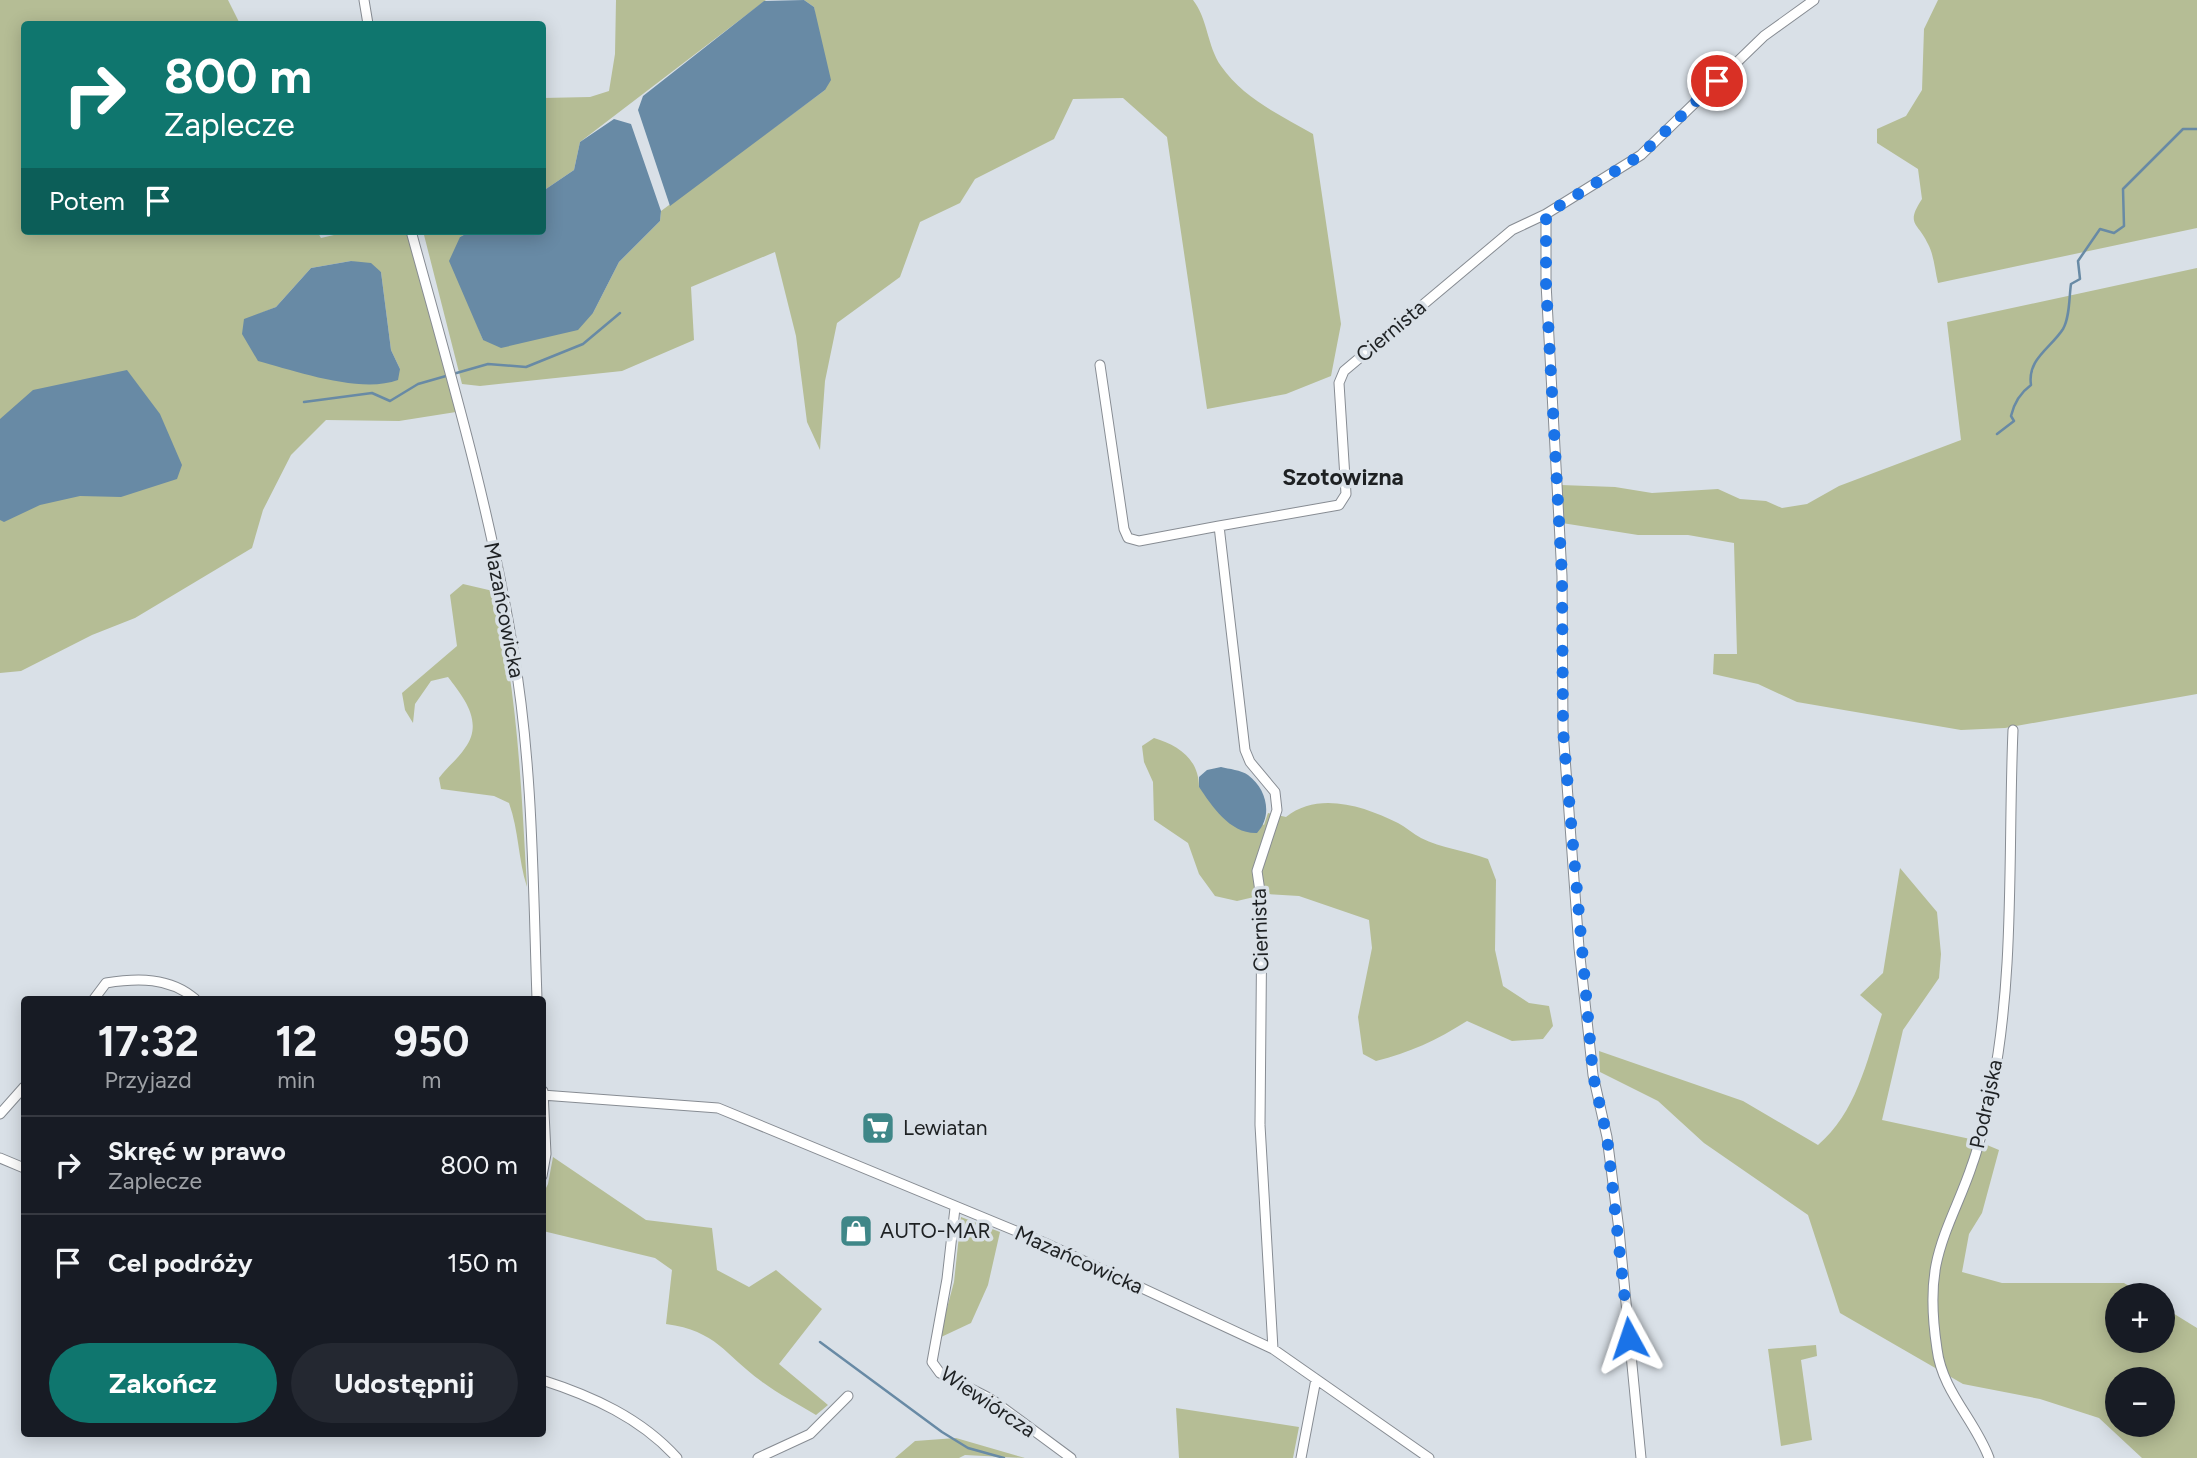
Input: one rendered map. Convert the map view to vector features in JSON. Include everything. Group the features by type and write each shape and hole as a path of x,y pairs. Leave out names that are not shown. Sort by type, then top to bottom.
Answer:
{"street":[{"path":"365,0 368,21"},
{"path":"1641,1458 1619,1230 1607,1137 1593,1075 1575,894 1563,730 1562,576 1546,283 1546,214 1641,155 1764,36 1814,0"},
{"name":"Ciernista","path":"1100,365 1124,529 1128,538 1139,541 1339,505 1346,494 1339,383 1344,371 1512,230 1546,214"},
{"name":"Mazańcowicka","path":"412,235 464,424 514,650 523,722 537,996"},
{"name":"Ciernista","path":"1219,526 1245,750 1250,762 1275,792 1277,810 1257,870 1262,905 1260,1125 1273,1349"},
{"name":"Podrajska","path":"1989,1458 1983,1441 1947,1383 1937,1352 1936,1267 1943,1237 1973,1164 1992,1088 2004,983 2013,730"},
{"path":"96,996 106,983 135,979 172,985 190,996"},
{"path":"0,1114 21,1090"},
{"name":"Mazańcowicka","path":"546,1094 718,1108 1045,1243 1273,1349 1429,1458"},
{"path":"0,1158 21,1167"},
{"name":"Wiewiórcza","path":"955,1208 947,1279 932,1362 940,1373 991,1399 1071,1458"},
{"path":"1301,1458 1316,1379"},
{"path":"546,1382 610,1407 637,1424 677,1458"},
{"path":"758,1458 810,1434 848,1396"}],"green space":[{"path":"0,0 228,0 238,21 21,21 21,235 319,235 321,238 334,235 408,235 456,412 399,421 326,420 291,455 263,510 252,548 135,618 92,635 21,671 0,673","holes":["351,261 381,272 391,350 400,369 244,320 276,307 311,268"]},
{"path":"616,0 766,0 580,142 574,170 546,189 546,98 590,97 609,91 615,54"},
{"path":"804,0 1193,0 1202,16 1216,58 1230,77 1251,97 1313,134 1341,324 1331,376 1286,394 1207,409 1167,137 1123,98 1073,99 1054,139 975,179 960,203 920,222 900,277 837,323 825,381 820,450 807,422 796,336 775,252 691,287 694,340 622,371 480,386 462,384 424,235 464,235 460,237 468,302 483,340 593,313 619,262 660,221 661,211 825,90 814,7"},
{"path":"1938,0 2197,0 2197,228 1938,283 1930,248 1914,219 1922,199 1918,169 1877,143 1877,129 1906,116 1922,90 1924,29"},
{"path":"2197,268 2197,694 2005,728 1961,730 1797,702 1758,684 1713,674 1714,654 1737,654 1734,543 1688,535 1638,535 1562,523 1561,485 1615,487 1652,493 1718,489 1740,499 1766,501 1782,508 1807,504 1839,486 1961,440 1947,322"},
{"path":"463,584 493,591 501,628 517,738 527,887 509,803 494,796 441,789 439,778 465,748 473,729 470,711 460,693 448,677 431,681 415,704 413,723 405,710 402,693 457,646 450,595"},
{"path":"1154,738 1179,749 1191,761 1199,787 1264,825 1268,813 1286,817 1312,805 1341,804 1371,811 1429,841 1488,859 1496,880 1495,950 1503,986 1529,1003 1549,1006 1553,1026 1543,1039 1512,1041 1467,1021 1434,1040 1400,1054 1376,1061 1363,1054 1358,1017 1372,948 1369,920 1299,896 1267,894 1237,901 1215,896 1199,874 1188,843 1154,820 1153,782 1144,762 1142,746"},
{"path":"1900,868 1937,912 1941,954 1939,978 1903,1030 1882,1120 1975,1140 1999,1150 1982,1213 1969,1234 1962,1272 2002,1283 2105,1283 2105,1353 2175,1353 2175,1314 2197,1328 2197,1458 2142,1458 2119,1437 2175,1437 2175,1367 2105,1367 2105,1424 2099,1418 2040,1399 1963,1384 1840,1313 1808,1215 1704,1143 1658,1101 1600,1072 1599,1051 1743,1101 1818,1145 1842,1118 1851,1102 1882,1014 1860,995 1883,973"},
{"path":"553,1157 646,1220 712,1228 717,1270 749,1287 776,1270 822,1309 779,1364 828,1405 816,1415 768,1386 709,1338 683,1327 666,1324 672,1270 655,1258 546,1232 548,1184"},
{"path":"961,1217 1000,1232 988,1285 971,1323 939,1338 954,1282"},
{"path":"1816,1345 1817,1356 1801,1360 1812,1440 1781,1446 1768,1349"},
{"path":"1176,1408 1299,1427 1293,1458 1179,1458"},
{"path":"956,1438 1025,1458 965,1455 959,1458 895,1458 915,1441"}],"water":[{"path":"804,0 814,7 831,80 825,90 670,206 638,110 643,96 764,1"},
{"path":"614,119 631,124 661,211 660,221 619,262 593,313 578,330 501,348 483,340 449,261 460,237 464,235 546,235 546,189 574,170 580,142"},
{"path":"351,261 371,263 381,272 391,350 400,369 398,380 383,384 347,383 258,361 242,334 244,319 276,307 311,268"},
{"path":"127,370 160,414 182,465 177,479 121,497 80,496 40,505 4,522 0,520 0,419 33,390"},
{"path":"1221,767 1245,773 1260,788 1266,811 1265,819 1257,833 1238,829 1230,824 1199,787 1199,777 1207,770"}],"waterway":[{"path":"1997,434 2014,421 2011,416 2014,407 2031,385 2036,361 2063,329 2068,313 2071,284 2080,279 2078,261 2100,229 2114,233 2124,226 2123,189 2183,129 2197,129"},
{"path":"304,402 372,393 390,401 418,384 488,364 526,367 583,344 620,313"},
{"path":"820,1342 942,1432 968,1448 1004,1458"}],"place":[{"name":"Lewiatan","path":"878,1128"},
{"name":"AUTO-MAR","path":"856,1231"}],"district":[{"name":"Szotowizna","path":"1343,477"}],"route":[{"path":"1629,1338 1619,1230 1607,1137 1593,1075 1579,948 1563,730 1562,576 1546,283 1546,214 1553,207 1641,155 1717,81"}]}
